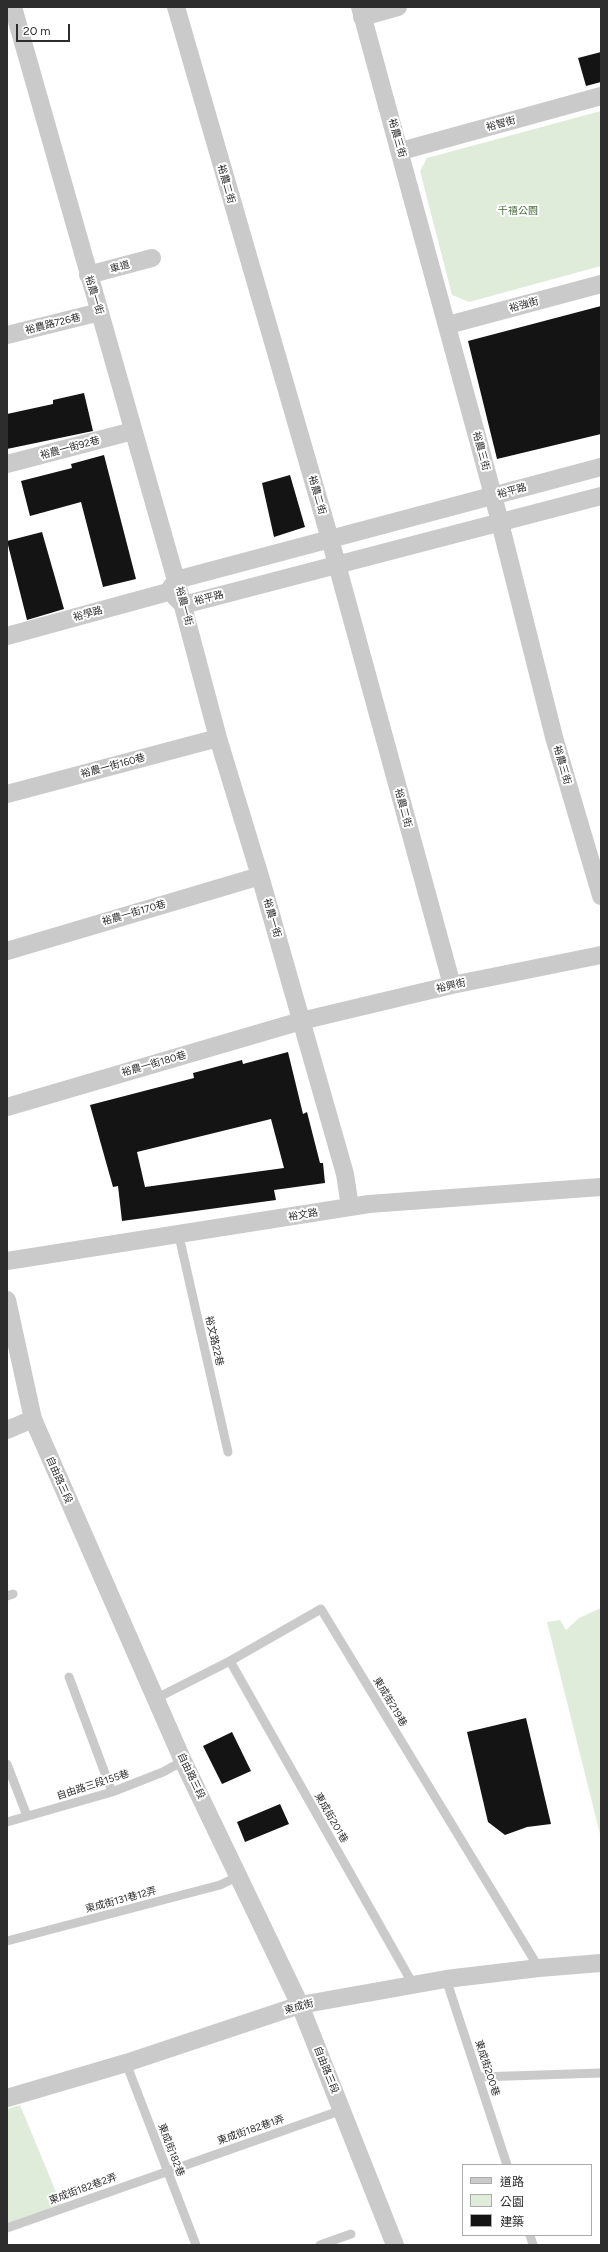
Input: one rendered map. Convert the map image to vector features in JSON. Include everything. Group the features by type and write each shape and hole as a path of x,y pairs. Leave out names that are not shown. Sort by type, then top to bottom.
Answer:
{"street":[{"name":"裕農一街","path":"12,7 133,431 172,586"},
{"name":"裕農二街","path":"176,7 330,539 452,985"},
{"path":"361,12 398,7"},
{"name":"裕農三街","path":"361,12 401,151 448,325 500,522 552,729 601,896"},
{"name":"裕智街","path":"401,151 601,96"},
{"name":"車道","path":"88,275 152,258"},
{"name":"裕強街","path":"448,325 601,284"},
{"name":"裕農路726巷","path":"7,335 100,312"},
{"name":"裕農一街92巷","path":"7,464 133,431"},
{"name":"裕平路","path":"601,467 330,539 172,586 183,605 601,496"},
{"name":"裕學路","path":"7,636 172,586"},
{"name":"裕農一街","path":"183,605 218,738 260,876 345,1174 350,1207"},
{"name":"裕農一街160巷","path":"7,794 218,738"},
{"name":"裕農一街170巷","path":"7,951 260,876"},
{"name":"裕興街","path":"301,1021 452,985 601,954"},
{"name":"裕農一街180巷","path":"7,1107 301,1021"},
{"name":"裕文路","path":"7,1262 178,1236 350,1207 601,1187"},
{"name":"自由路三段","path":"7,1300 32,1419 183,1761 300,2005 395,2245"},
{"path":"7,1430 32,1419"},
{"name":"東成街","path":"7,2098 126,2063 300,2005 414,1986 446,1979 539,1968 601,1963"}],"lane":[{"name":"裕文路22巷","path":"178,1236 228,1452"},
{"name":"東成街219巷","path":"155,1699 230,1661 321,1609 539,1968"},
{"name":"東成街201巷","path":"230,1661 414,1986"},
{"path":"69,1677 112,1792"},
{"name":"自由路三段155巷","path":"7,1822 112,1792 183,1761"},
{"path":"7,1764 27,1816"},
{"name":"東成街131巷12弄","path":"7,1941 220,1885 239,1876"},
{"name":"東成街200巷","path":"446,1979 507,2164"},
{"name":"東成街182巷","path":"126,2063 196,2245"},
{"path":"479,2078 601,2073"},
{"name":"東成街182巷1弄","path":"167,2171 342,2110"},
{"name":"東成街182巷2弄","path":"7,2228 167,2171"},
{"path":"320,2245 351,2234"}],"green space":[{"name":"千禧公園","path":"601,111 601,266 469,302 452,295 420,171 427,158"},
{"path":"601,1608 601,1838 547,1622 560,1620 566,1630 579,1618"},
{"path":"20,2105 61,2204 7,2225 7,2109"}],"building":[{"path":"601,52 601,82 586,86 578,58"},
{"path":"601,306 601,434 497,459 468,341"},
{"path":"84,393 93,431 7,449 7,414 53,404 53,400"},
{"path":"104,455 136,579 103,587 81,502 30,516 21,481 72,468 71,464"},
{"path":"290,475 305,527 274,537 262,483"},
{"path":"42,532 64,609 27,620 7,541"},
{"path":"288,1052 303,1114 307,1112 320,1163 323,1163 325,1183 274,1190 276,1200 122,1221 118,1186 113,1187 90,1105 194,1078 193,1073 242,1060 243,1064","holes":["271,1119 284,1168 145,1187 137,1152"]},
{"path":"526,1718 551,1824 527,1827 505,1835 488,1822 467,1732"},
{"path":"232,1732 251,1771 222,1784 203,1746"},
{"path":"280,1804 289,1824 245,1842 237,1822"}]}
